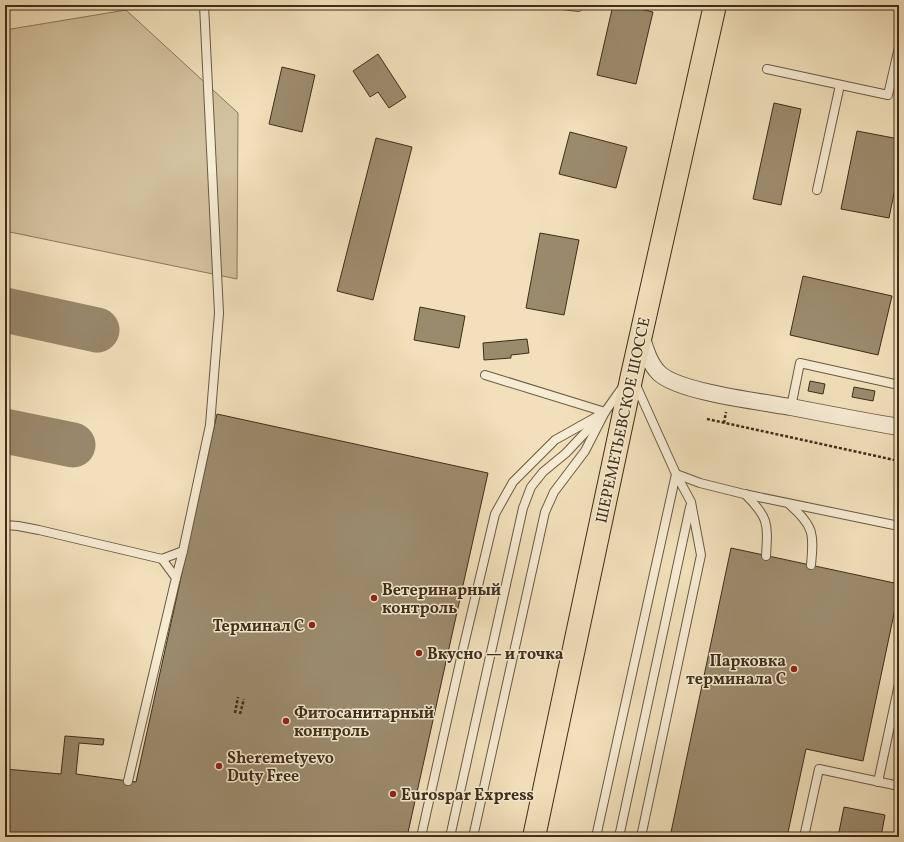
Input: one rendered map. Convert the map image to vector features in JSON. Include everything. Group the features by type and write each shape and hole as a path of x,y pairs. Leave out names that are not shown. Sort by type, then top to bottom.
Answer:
{"main road":[{"name":"ШЕРЕМЕТЬЕВСКОЕ ШОССЕ","path":"534,837 632,375 715,5"}],"street":[{"path":"641,335 646,353 659,373 687,387 717,394 899,427"}],"lane":[{"path":"128,780 183,551 210,425 219,313 204,5"},
{"path":"563,5 578,7"},
{"path":"767,69 888,95 899,47"},
{"path":"817,190 840,85"},
{"path":"791,407 800,363 899,385"},
{"path":"485,374 605,412"},
{"path":"450,837 523,508 531,487 543,472 566,452 605,412 632,375 676,474 691,502 702,555 641,837"},
{"path":"421,837 463,648 495,514 513,482 555,440 605,412"},
{"path":"472,837 545,512 554,492 585,451 605,412"},
{"path":"676,474 700,483 744,494 899,526"},
{"path":"596,837 676,474"},
{"path":"744,494 756,505 764,517 768,531 766,556"},
{"path":"619,837 691,502"},
{"path":"790,504 810,526 813,541 811,565"},
{"path":"5,525 39,530 162,558 183,551"},
{"path":"162,558 176,578"},
{"path":"878,782 899,684"},
{"path":"804,837 819,769 899,786"}],"path":[{"path":"724,423 727,409"},
{"path":"707,419 899,462"},
{"path":"235,713 238,698"},
{"path":"240,714 244,699"}],"shaded area":[{"path":"126,10 238,113 237,279 5,231 5,30"}],"building":[{"path":"613,5 623,5 653,12 636,84 597,75"},
{"path":"378,54 406,97 389,108 378,92 370,97 353,71"},
{"path":"282,67 315,75 302,132 269,124"},
{"path":"774,103 801,109 781,205 753,199"},
{"path":"857,131 899,139 899,169 889,218 841,209"},
{"path":"570,132 627,147 616,188 559,174"},
{"path":"376,138 412,147 373,300 337,291"},
{"path":"540,233 579,240 564,315 526,308"},
{"path":"803,276 892,296 878,355 790,335"},
{"path":"420,307 465,316 459,348 414,340"},
{"path":"527,339 529,353 511,355 511,358 484,360 483,343"},
{"path":"810,381 825,384 823,394 808,391"},
{"path":"854,387 875,391 873,401 852,397"},
{"name":"Терминал C","path":"217,414 488,473 407,837 5,837 5,769 61,774 65,736 104,739 103,745 79,743 76,774 136,782"},
{"name":"Парковка терминала C","path":"731,548 899,584 863,761 806,749 787,837 670,837"},
{"path":"844,807 885,815 881,837 838,837"}],"taxiway":[{"path":"5,310 97,330"},
{"path":"5,431 73,445"}],"place":[{"name":"Ветеринарный контроль","path":"374,598"},
{"name":"Терминал C","path":"312,625"},
{"name":"Вкусно — и точка","path":"419,653"},
{"name":"Парковка терминала C","path":"794,669"},
{"name":"Фитосанитарный контроль","path":"286,721"},
{"name":"Sheremetyevo Duty Free","path":"219,766"},
{"name":"Eurospar Express","path":"393,794"}]}
